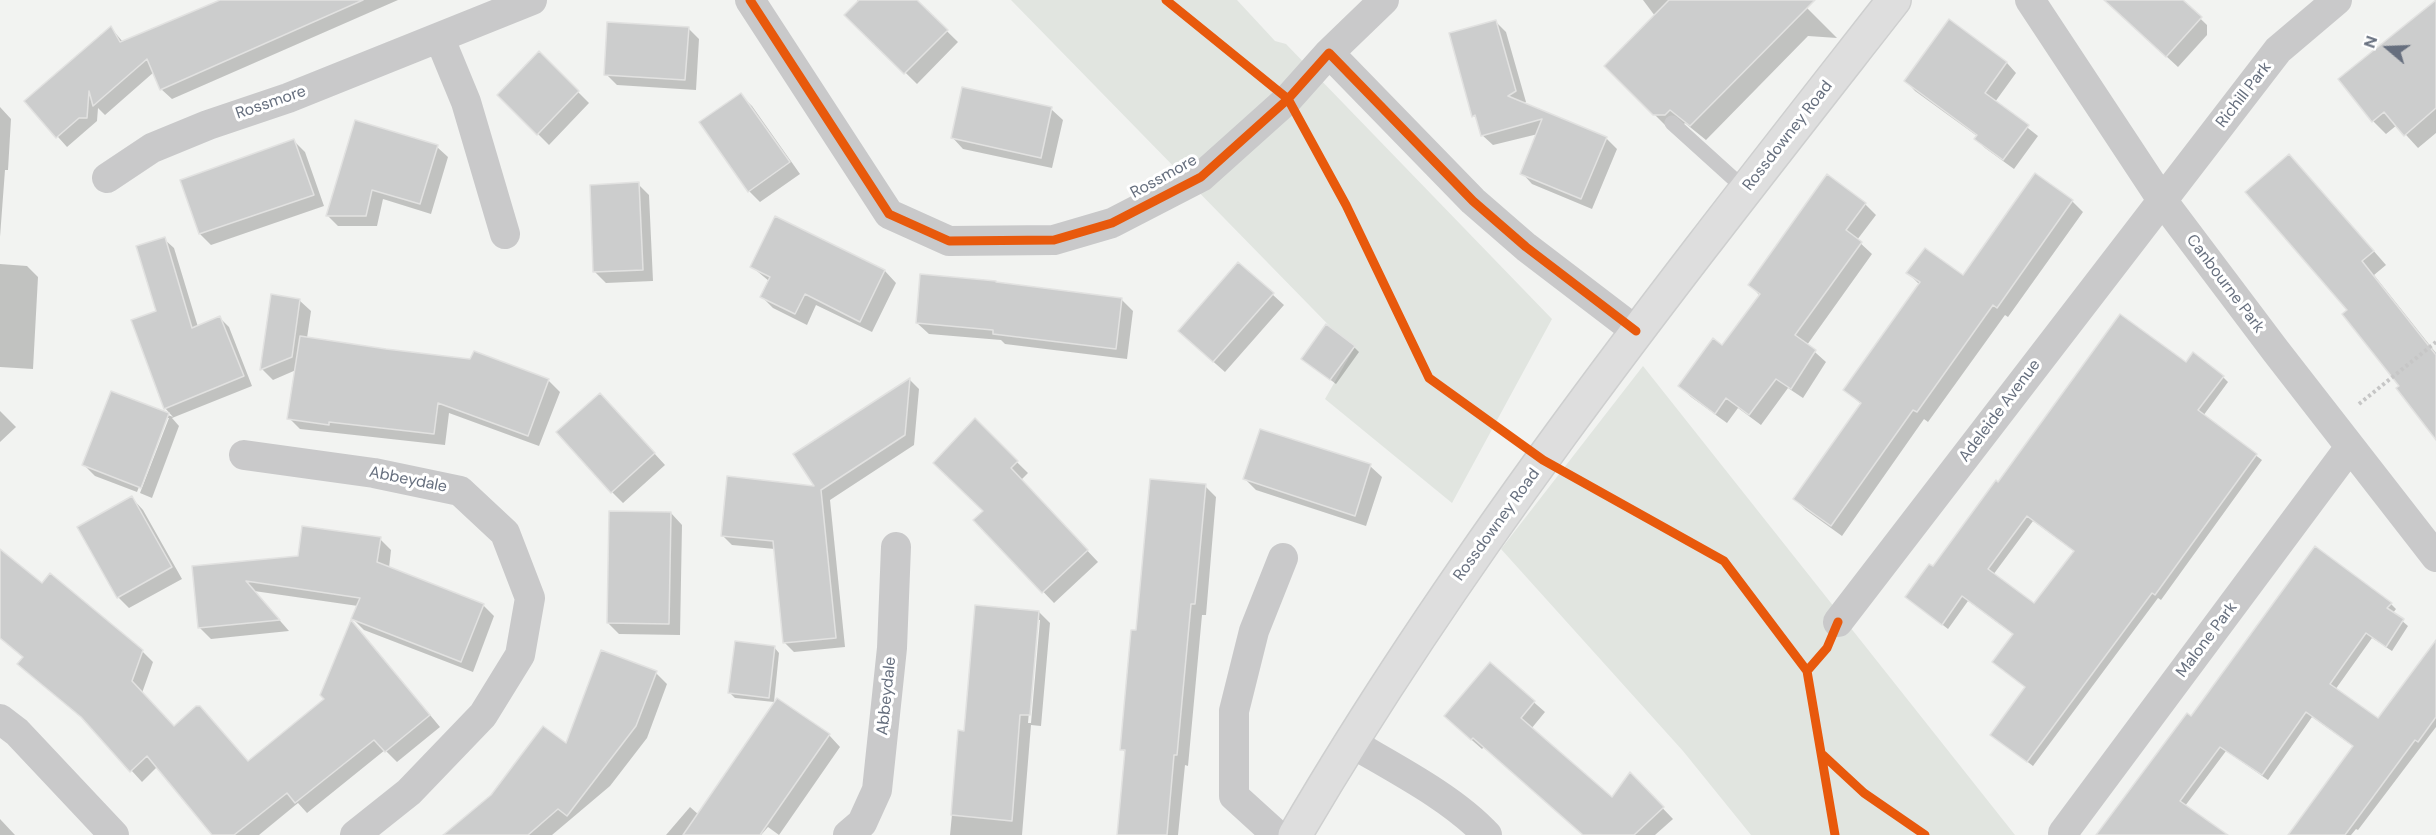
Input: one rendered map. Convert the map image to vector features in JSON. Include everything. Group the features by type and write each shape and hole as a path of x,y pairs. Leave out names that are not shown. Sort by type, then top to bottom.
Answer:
{"main road":[{"name":"Rossdowney Road","path":"1295,835 1350,742 1475,553 1636,331 1894,0"}],"street":[{"name":"Rossmore","path":"107,178 162,144 440,39 532,0"},
{"name":"Rossmore","path":"750,0 889,214 949,241 1054,240 1112,223 1201,177 1288,99 1329,53 1384,0"},
{"name":"Canbourne Park","path":"2030,0 2162,200 2436,557"},
{"name":"Richill Park","path":"2162,200 2278,50 2337,0"},
{"path":"440,39 466,102 505,234"},
{"path":"1329,53 1473,201 1526,247 1636,331"},
{"name":"Adeleide Avenue","path":"1838,622 2162,200"},
{"name":"Malone Park","path":"2063,833 2342,436"},
{"name":"Abbeydale","path":"244,455 374,473 460,491 505,533 530,598 520,655 483,714 410,792 355,835"},
{"name":"Abbeydale","path":"848,835 862,824 877,790 892,648 896,547"},
{"path":"1277,835 1234,796 1234,711 1254,631 1284,558"},
{"path":"0,719 17,732 114,835"},
{"path":"1350,742 1413,779 1474,820 1487,835"}],"lane":[{"path":"1672,123 1746,190"}],"path":[{"path":"2342,436 2436,342"}],"shaded area":[{"path":"1011,0 1237,0 1275,41 1286,44 1552,319 1452,503 1325,399 1353,350"},
{"path":"1643,366 2015,835 1751,835 1683,751 1501,549"}],"building":[{"path":"220,0 363,0 160,90 147,59 93,106 89,91 87,118 79,118 56,138 24,101 111,26 120,42"},
{"path":"859,0 917,0 948,30 904,74 844,15"},
{"path":"1669,0 1815,0 1690,126 1670,110 1665,115 1653,115 1604,66"},
{"path":"2104,0 2183,0 2202,17 2166,57"},
{"path":"2436,0 2436,108 2404,136 2384,112 2372,122 2338,79"},
{"path":"1949,19 2007,62 1985,93 2029,125 2003,160 1974,139 1977,135 1904,81"},
{"path":"1496,20 1516,91 1508,96 1607,137 1581,199 1520,174 1542,119 1481,136 1475,115 1472,117 1449,33"},
{"path":"607,22 689,27 685,80 604,75"},
{"path":"539,51 579,91 537,135 497,95"},
{"path":"962,87 1052,107 1041,158 951,138"},
{"path":"741,93 790,162 748,192 699,122"},
{"path":"355,120 438,145 420,204 372,190 366,216 326,216"},
{"path":"294,139 314,195 199,234 180,180"},
{"path":"2289,154 2374,251 2362,261 2436,355 2436,440 2396,388 2399,386 2342,314 2347,310 2245,192"},
{"path":"2035,173 2073,200 1997,308 1993,305 1917,412 1913,410 1831,526 1793,499 1861,403 1843,390 1920,282 1906,273 1925,248 1963,275"},
{"path":"1827,174 1866,203 1846,230 1862,242 1795,335 1816,350 1791,389 1776,379 1749,415 1726,398 1715,414 1678,386 1713,338 1722,345 1760,294 1748,285"},
{"path":"639,182 643,270 593,272 590,185"},
{"path":"775,216 885,270 860,322 805,294 795,314 760,297 770,277 750,267"},
{"path":"165,237 192,328 220,316 244,376 164,409 131,320 156,311 136,246"},
{"path":"1238,262 1274,293 1213,362 1178,331"},
{"path":"920,274 996,281 1122,298 1116,349 993,334 993,330 916,323"},
{"path":"271,294 300,299 292,357 260,370"},
{"path":"2120,314 2186,362 2193,352 2224,376 2198,410 2257,454 2155,595 2152,593 2027,762 1990,735 2025,687 1992,662 2013,634 1962,596 1942,625 1905,597 1929,564 1933,566 1996,480 1998,482","holes":["2027,516 2074,551 2034,603 1988,569"]},
{"path":"1326,324 1355,346 1330,380 1301,359"},
{"path":"300,336 470,359 474,351 549,379 528,436 438,403 434,434 287,419"},
{"path":"910,378 905,435 821,490 836,638 783,643 773,541 721,536 727,476 814,486 793,454"},
{"path":"111,391 169,413 141,488 82,465"},
{"path":"600,393 655,453 611,493 556,432"},
{"path":"975,418 1018,461 1011,468 1088,550 1042,593 973,520 983,511 933,463"},
{"path":"1260,429 1371,464 1355,516 1243,479"},
{"path":"1150,479 1206,484 1195,604 1191,604 1167,835 1117,835 1125,750 1120,750 1131,630 1136,630"},
{"path":"132,496 172,567 117,598 77,527"},
{"path":"609,511 671,512 669,624 607,623"},
{"path":"302,526 381,537 377,562 484,604 461,662 351,619 360,598 246,581 280,620 198,628 192,566 298,556"},
{"path":"2315,546 2392,603 2387,608 2404,619 2386,647 2366,633 2330,684 2378,718 2436,640 2436,717 2418,742 2415,740 2345,835 2288,835 2353,746 2306,712 2262,775 2220,747 2180,801 2228,835 2096,835 2187,713 2191,716"},
{"path":"0,549 42,583 50,573 143,650 132,681 174,726 196,706 200,706 248,761 324,699 320,695 351,620 430,715 385,752 374,740 295,803 287,793 234,835 212,835 147,756 130,772 81,717 17,664 23,657 0,638"},
{"path":"975,605 1039,611 1030,715 1020,715 1012,821 951,815 958,730 964,731"},
{"path":"735,641 775,646 769,698 728,693"},
{"path":"601,650 657,671 636,726 567,816 558,809 528,835 443,835 491,795 543,726 566,743"},
{"path":"1490,662 1535,701 1521,718 1612,797 1630,772 1664,807 1634,835 1583,835 1473,738 1471,740 1444,716"},
{"path":"777,698 830,734 760,835 683,835"}],"cycle path":[{"path":"750,0 889,214 949,241 1054,240 1112,223 1201,177 1288,99 1329,53 1473,201 1526,247 1636,331"},
{"path":"1166,0 1288,99 1346,205 1429,378 1543,460 1724,561 1807,671"},
{"path":"1835,835 1807,671 1827,648 1838,622"},
{"path":"1823,755 1864,793 1925,835"}]}
